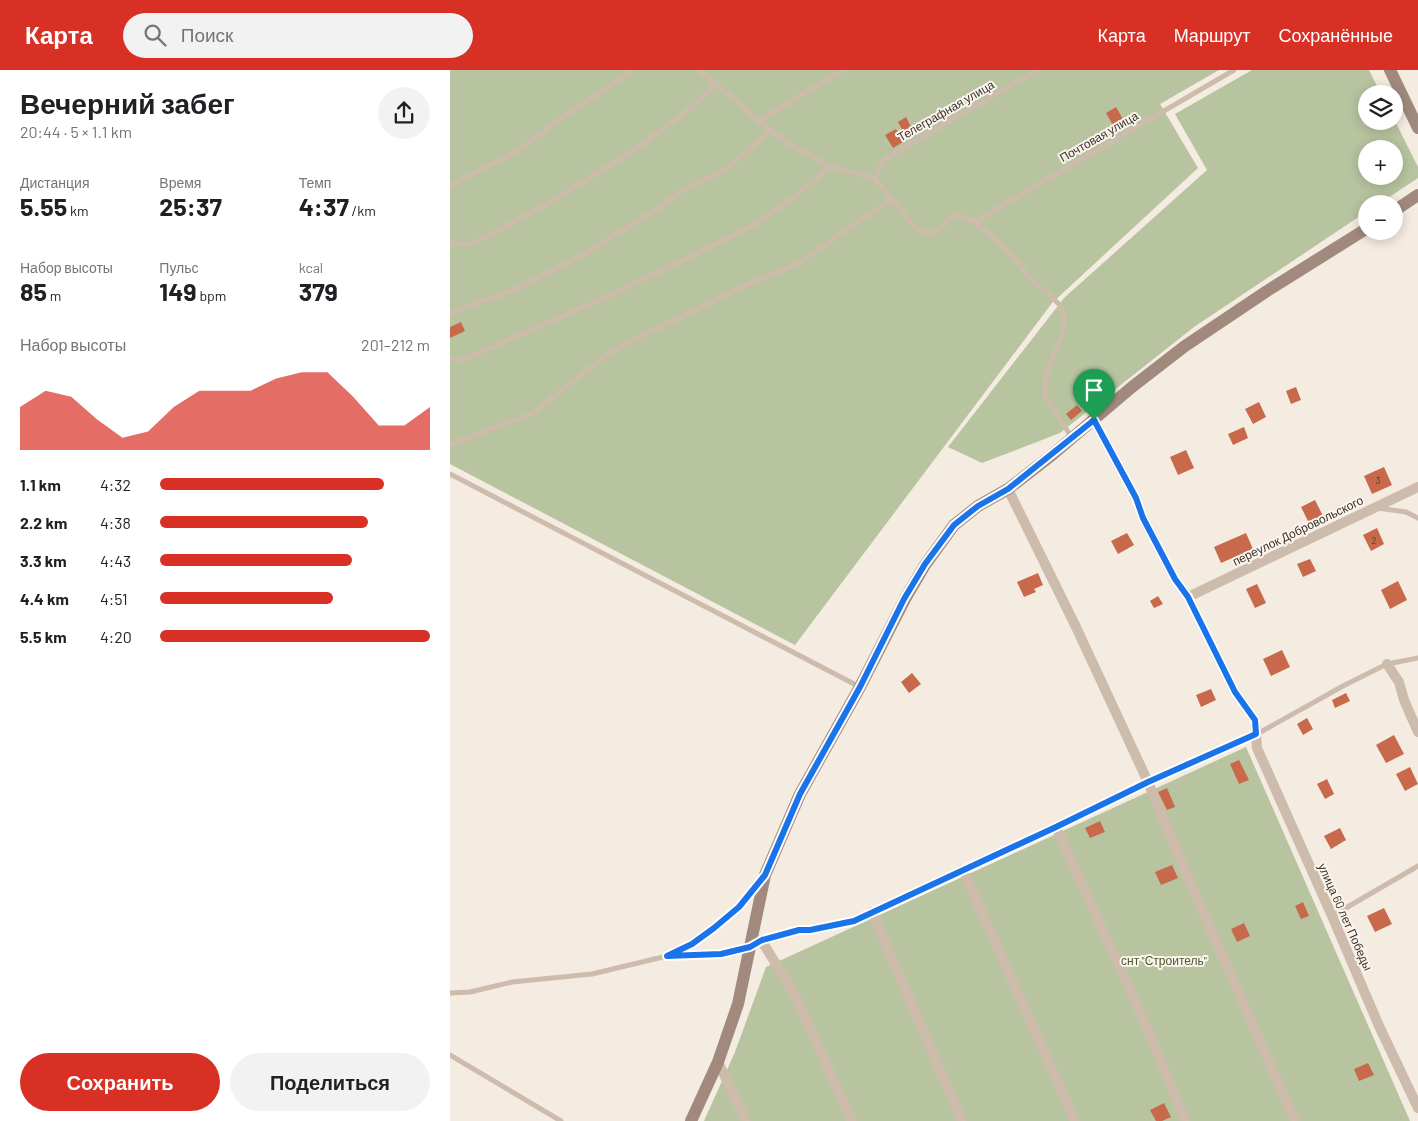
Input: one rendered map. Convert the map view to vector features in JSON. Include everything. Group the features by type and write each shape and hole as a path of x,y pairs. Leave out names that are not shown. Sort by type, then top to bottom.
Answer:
{"street":[{"path":"1390,70 1418,128"},
{"path":"1403,205 1418,195"},
{"path":"691,1121 718,1062 738,1004 765,875 800,794 860,687 904,599 925,564 954,525 978,506 1008,489 1185,346 1267,291 1358,234"},
{"name":"улица 60 лет Победы","path":"1094,420 1136,498 1143,518 1170,570 1188,597 1235,692 1255,720 1257,748 1379,1026 1418,1108"},
{"name":"переулок Добровольского","path":"1188,597 1418,486"},
{"path":"1008,489 1076,627 1148,782 1295,1121"},
{"path":"1387,664 1399,682 1404,700 1418,732"},
{"path":"1056,827 1148,1030 1186,1121"},
{"path":"964,870 1075,1121"},
{"path":"872,912 962,1121"},
{"path":"762,940 794,993 852,1121"},
{"path":"718,1062 746,1121"}],"lane":[{"path":"450,186 519,150 549,127 633,70"},
{"path":"699,70 758,121 791,145 829,166 874,178 918,231 927,234 938,232 949,220 960,216 974,222 1008,252 1034,281 1062,307 1063,328 1043,381 1044,396 1072,438"},
{"path":"758,121 843,70"},
{"name":"Телеграфная улица","path":"874,178 885,159 1037,70"},
{"name":"Почтовая улица","path":"974,222 1234,70"},
{"path":"450,244 471,244 547,204 639,147 682,116 716,84"},
{"path":"450,313 514,290 574,260 654,211 680,192 727,169 770,130"},
{"path":"450,359 463,360 544,325 746,229 765,219 781,207 812,183 829,166"},
{"path":"450,445 533,412 621,346 737,289 796,264 892,199"},
{"path":"450,474 860,687"},
{"path":"1375,507 1406,512 1418,518"},
{"path":"450,993 470,992 512,982 592,974 667,956 721,954 750,947 762,940 799,930 824,928 854,921 1148,782 1256,734 1387,664 1418,658"},
{"path":"1332,916 1418,866"},
{"path":"667,956 692,944 714,928 739,907 765,875"},
{"path":"450,1055 560,1121"}],"green space":[{"path":"450,70 1219,70 1160,104 1198,168 1052,303 795,645 450,464"},
{"path":"1252,70 1369,70 1376,85 1358,85 1358,130 1400,130 1418,167 1418,178 1392,195 1358,195 1358,217 1194,327 1060,433 982,463 948,447 1064,298 1207,170 1175,114"},
{"name":"снт \"Строитель\"","path":"1246,747 1410,1121 704,1121 735,1052 766,967"}],"building":[{"path":"1116,107 1124,121 1114,127 1106,113"},
{"path":"906,117 915,135 907,139 898,122"},
{"path":"896,129 903,142 893,148 885,135"},
{"path":"461,322 465,331 450,338 450,327"},
{"path":"1296,387 1301,400 1291,404 1286,391"},
{"path":"1259,402 1266,417 1253,424 1245,409"},
{"path":"1077,405 1082,411 1071,420 1066,414"},
{"path":"1244,427 1248,438 1233,445 1228,434"},
{"path":"1186,450 1194,468 1178,475 1170,457"},
{"path":"1384,467 1392,485 1372,494 1364,476"},
{"path":"1315,500 1323,516 1309,523 1301,507"},
{"path":"1377,528 1384,544 1371,551 1363,535"},
{"path":"1127,533 1134,545 1118,554 1111,541"},
{"path":"1246,533 1253,549 1221,563 1214,547"},
{"path":"1310,559 1316,571 1303,577 1297,564"},
{"path":"1038,573 1043,585 1034,589 1036,592 1024,597 1017,582"},
{"path":"1398,581 1407,600 1390,609 1381,590"},
{"path":"1257,584 1266,603 1255,608 1246,589"},
{"path":"1158,596 1163,604 1154,608 1150,601"},
{"path":"1282,650 1290,667 1271,676 1263,659"},
{"path":"912,673 921,684 909,693 901,682"},
{"path":"1211,689 1216,700 1201,707 1196,695"},
{"path":"1346,693 1350,701 1335,708 1332,700"},
{"path":"1307,718 1313,729 1303,735 1297,724"},
{"path":"1394,735 1404,754 1386,763 1376,745"},
{"path":"1239,760 1249,780 1239,784 1230,764"},
{"path":"1410,767 1418,784 1405,791 1396,774"},
{"path":"1327,779 1334,794 1325,799 1317,784"},
{"path":"1167,788 1175,807 1167,810 1158,792"},
{"path":"1100,821 1105,832 1090,838 1085,828"},
{"path":"1340,828 1346,840 1331,849 1324,836"},
{"path":"1172,865 1178,878 1161,885 1155,872"},
{"path":"1303,902 1309,916 1301,919 1295,906"},
{"path":"1384,908 1392,924 1375,932 1367,916"},
{"path":"1244,923 1250,936 1237,942 1231,929"},
{"path":"1368,1063 1374,1075 1359,1081 1354,1069"},
{"path":"1164,1103 1171,1117 1162,1121 1156,1121 1150,1110"}],"route":[{"path":"1094,420 1136,498 1143,518 1175,579 1188,597 1235,692 1255,720 1256,734 1148,782 854,921 831,927 799,930 762,940 750,947 721,954 693,957 667,956 692,944 714,928 739,907 765,875 800,794 860,687 904,599 925,564 954,525 978,506 1008,489 1094,420"}]}
